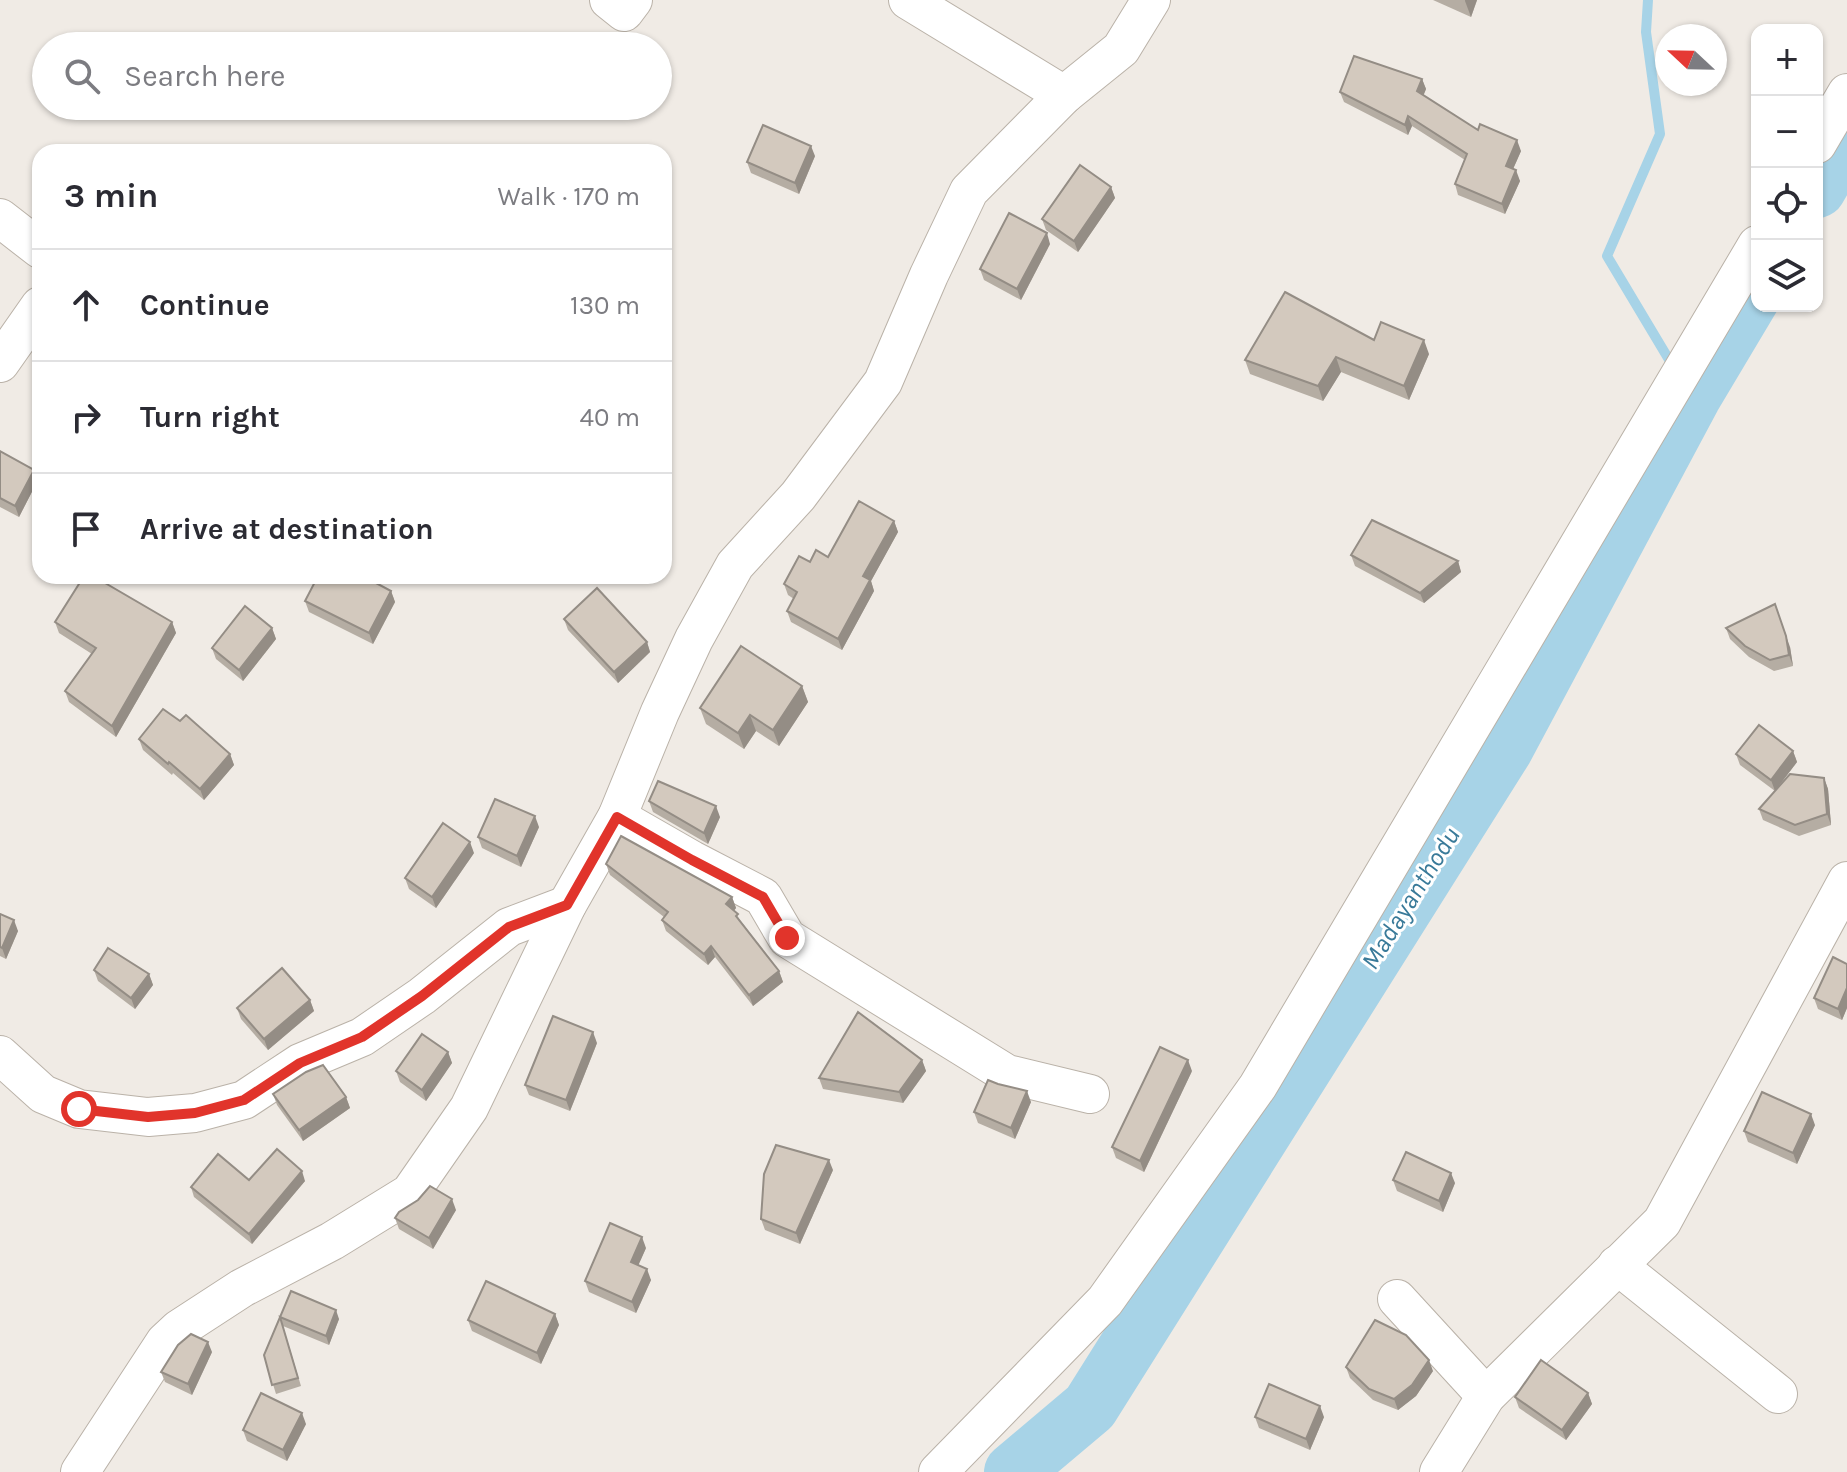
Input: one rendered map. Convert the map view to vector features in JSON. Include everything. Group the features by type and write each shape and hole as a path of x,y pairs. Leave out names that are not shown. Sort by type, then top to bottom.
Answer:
{"street":[{"path":"609,0 624,12 633,0"},
{"path":"908,0 1064,95"},
{"path":"80,1472 165,1342 179,1329 242,1288 332,1241 410,1193 469,1108 567,905 617,817 694,639 735,565 798,496 883,382 969,191 1064,95 1121,49 1151,0"},
{"path":"1823,134 1847,93"},
{"path":"0,218 32,243"},
{"path":"938,1472 1105,1301 1258,1086 1751,255"},
{"path":"0,363 32,317"},
{"path":"617,817 763,897 787,938 1007,1074 1090,1094"},
{"path":"1439,1472 1486,1396 1662,1222 1847,881"},
{"path":"0,1055 43,1094 79,1109 148,1117 195,1113 244,1100 300,1063 362,1037 422,996 509,927 567,905"},
{"path":"1617,1265 1778,1394"},
{"path":"1397,1299 1486,1396"}],"building":[{"path":"1354,56 1422,79 1417,91 1478,130 1480,124 1517,140 1506,166 1516,170 1502,204 1455,184 1467,154 1408,116 1405,125 1340,92"},
{"path":"763,125 811,146 795,183 747,162"},
{"path":"1080,165 1111,187 1074,241 1042,219"},
{"path":"1009,213 1047,233 1017,289 980,269"},
{"path":"1285,292 1374,340 1381,322 1424,340 1404,386 1336,357 1318,386 1245,360"},
{"path":"0,451 32,469 32,474 15,506 0,498"},
{"path":"859,501 894,521 863,576 870,580 838,639 787,611 797,592 784,584 799,556 810,562 816,550 828,557"},
{"path":"1372,520 1458,561 1420,593 1351,555"},
{"path":"79,584 107,584 172,622 112,726 65,691 96,648 55,622"},
{"path":"314,584 378,584 391,591 369,633 305,601"},
{"path":"597,588 647,642 614,672 564,619"},
{"path":"1775,604 1789,655 1770,660 1745,646 1726,628"},
{"path":"245,606 272,628 239,670 212,648"},
{"path":"741,646 802,686 773,730 750,715 738,733 700,708"},
{"path":"163,709 180,721 186,715 230,754 200,789 139,739"},
{"path":"1759,725 1793,751 1771,780 1736,754"},
{"path":"1790,774 1824,778 1827,814 1795,825 1759,809"},
{"path":"658,781 716,806 704,833 649,801"},
{"path":"495,799 535,816 517,856 478,837"},
{"path":"443,823 470,842 432,897 405,878"},
{"path":"621,836 732,897 726,904 738,914 736,916 779,971 749,995 711,946 704,954 662,920 668,912 606,864"},
{"path":"0,914 14,920 2,948 0,947"},
{"path":"108,948 149,974 131,998 94,970"},
{"path":"1833,957 1847,964 1847,988 1838,1009 1814,998"},
{"path":"282,968 310,1000 264,1039 237,1008"},
{"path":"858,1012 922,1060 899,1092 819,1078"},
{"path":"553,1016 593,1032 566,1100 525,1085"},
{"path":"422,1034 448,1052 422,1090 396,1071"},
{"path":"1160,1047 1188,1060 1140,1161 1112,1147"},
{"path":"323,1065 346,1097 299,1130 273,1094 306,1072"},
{"path":"988,1080 1027,1091 1011,1128 974,1112"},
{"path":"1762,1092 1811,1114 1793,1153 1744,1131"},
{"path":"776,1145 829,1160 796,1233 761,1219 764,1174"},
{"path":"277,1149 302,1171 249,1234 191,1187 218,1154 249,1180"},
{"path":"1406,1152 1451,1173 1439,1201 1393,1180"},
{"path":"430,1186 452,1199 429,1238 395,1218"},
{"path":"610,1223 642,1237 631,1262 647,1269 632,1302 585,1281"},
{"path":"486,1281 555,1314 537,1353 468,1320"},
{"path":"291,1291 336,1310 326,1336 280,1317"},
{"path":"280,1317 298,1378 272,1385 264,1355"},
{"path":"1375,1320 1406,1335 1429,1360 1412,1385 1394,1399 1369,1389 1346,1367"},
{"path":"191,1334 208,1342 188,1384 161,1372 178,1345"},
{"path":"1541,1360 1588,1393 1562,1430 1515,1397"},
{"path":"1269,1384 1320,1406 1306,1439 1255,1417"},
{"path":"261,1393 302,1413 283,1450 243,1430"}],"waterway":[{"path":"1648,0 1646,32 1660,134 1607,256 1674,368"},
{"name":"Madayanthodu","path":"1823,179 1847,139"},
{"name":"Madayanthodu","path":"1013,1472 1090,1407 1504,749 1692,397 1751,298"}],"route":[{"path":"79,1109 148,1117 195,1113 244,1100 300,1063 362,1037 422,996 509,927 567,905 617,817 763,897 787,938"}]}
